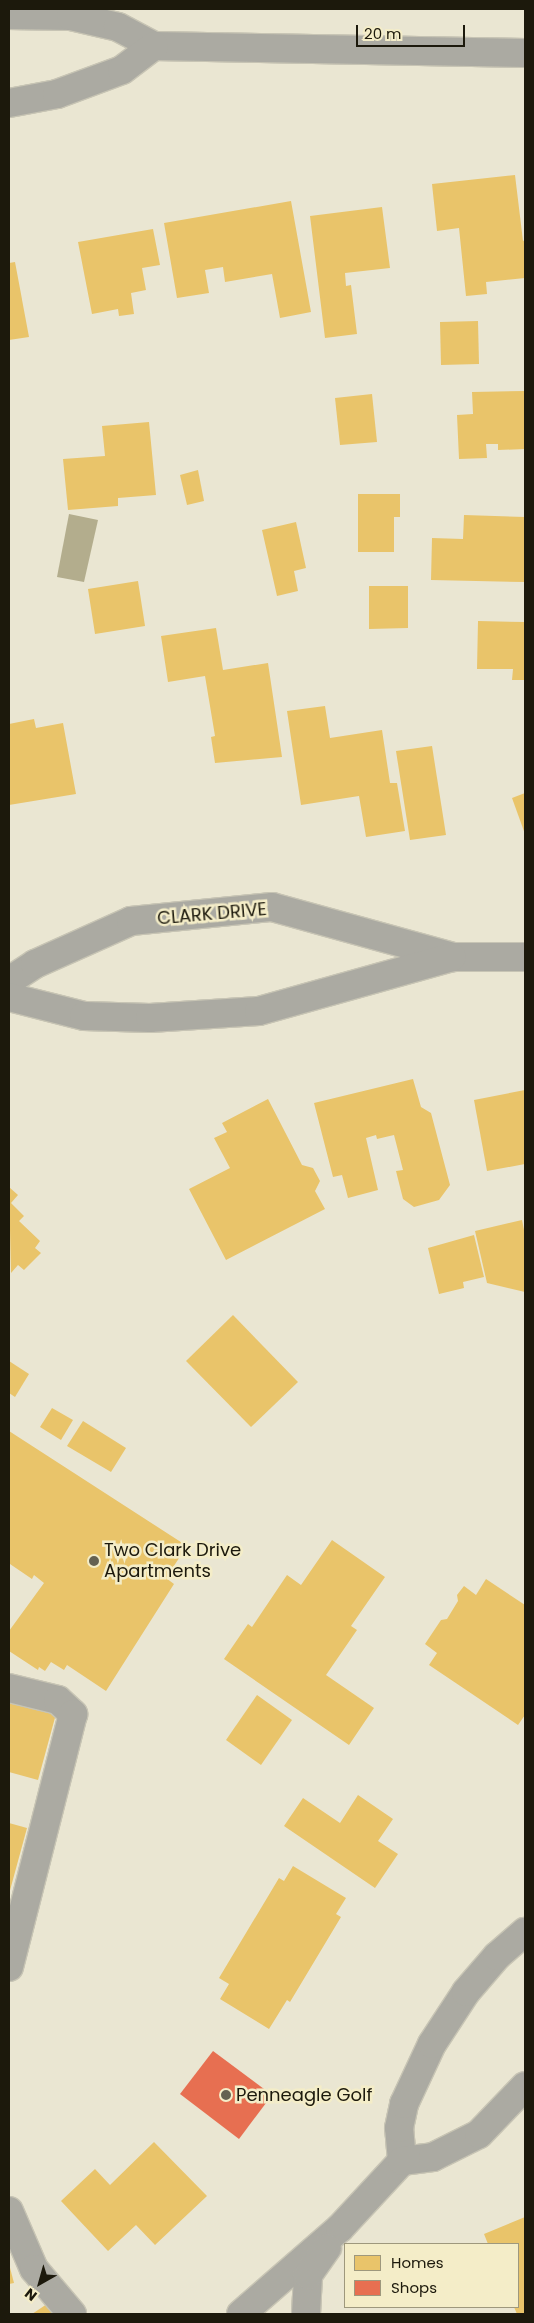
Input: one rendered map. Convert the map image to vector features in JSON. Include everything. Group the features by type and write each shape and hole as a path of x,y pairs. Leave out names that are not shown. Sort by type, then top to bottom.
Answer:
{"street":[{"path":"9,15 71,16 118,27 154,46 525,53"},
{"path":"9,103 57,94 122,70 154,46"},
{"name":"CLARK DRIVE","path":"9,981 35,964 131,921 272,907 454,956 525,957"},
{"name":"CLARK DRIVE","path":"9,997 84,1016 150,1018 259,1010 454,956"},
{"path":"9,1688 58,1700 73,1714 9,1967"},
{"path":"402,2162 399,2128 404,2104 432,2044 466,1992 497,1956 525,1932"},
{"path":"241,2314 340,2228 402,2162 433,2157 479,2134 525,2086"},
{"path":"9,2211 34,2269 72,2314"},
{"path":"306,2314 308,2275 340,2228"}],"shaded area":[{"path":"69,514 98,520 84,582 57,577"}],"building: Homes":[{"path":"515,175 523,241 525,240 525,278 486,282 487,294 466,296 459,228 437,231 432,184"},
{"path":"291,201 311,312 280,318 272,274 225,282 223,267 205,270 209,293 177,298 164,223"},
{"path":"382,207 390,268 345,273 346,286 351,285 357,334 325,338 310,216"},
{"path":"153,229 160,265 142,268 146,290 131,293 134,314 119,316 118,309 92,314 78,242"},
{"path":"15,262 29,337 9,340 9,263"},
{"path":"478,321 479,364 441,365 440,322"},
{"path":"525,391 525,449 498,450 498,444 486,444 487,458 459,459 457,415 473,414 472,392"},
{"path":"372,394 377,442 340,445 335,398"},
{"path":"149,422 156,495 118,498 118,506 68,510 63,459 105,456 102,426"},
{"path":"198,470 204,501 187,505 180,475"},
{"path":"358,494 400,494 400,517 394,517 394,552 358,552"},
{"path":"464,515 525,517 525,582 431,580 432,538 463,539"},
{"path":"296,522 306,568 294,571 298,591 277,596 262,530"},
{"path":"138,581 145,626 95,634 88,589"},
{"path":"369,586 408,586 408,628 369,629"},
{"path":"478,621 525,622 525,680 512,680 513,669 477,669"},
{"path":"216,628 223,670 268,663 282,757 215,763 211,737 215,736 205,676 168,682 161,636"},
{"path":"325,706 330,738 382,730 390,783 397,783 405,831 366,837 359,796 301,805 287,711"},
{"path":"34,719 36,728 63,723 76,794 9,805 9,724"},
{"path":"432,746 446,835 410,840 396,751"},
{"path":"525,793 525,834 512,798"},
{"path":"413,1079 421,1107 431,1113 450,1185 439,1200 414,1207 403,1199 396,1171 403,1170 394,1135 377,1139 376,1135 366,1138 378,1190 348,1198 342,1175 333,1177 314,1103"},
{"path":"525,1090 525,1164 487,1171 474,1100"},
{"path":"268,1099 302,1165 313,1168 320,1181 315,1191 325,1209 226,1260 189,1189 230,1168 214,1138 227,1132 222,1123"},
{"path":"9,1187 18,1195 11,1203 24,1216 19,1221 40,1241 35,1248 41,1253 24,1270 18,1265 11,1273"},
{"path":"522,1220 525,1235 525,1292 487,1283 475,1231"},
{"path":"474,1235 484,1277 463,1282 464,1288 439,1294 428,1248"},
{"path":"233,1315 298,1382 251,1427 186,1361"},
{"path":"9,1361 29,1374 15,1397 9,1393"},
{"path":"52,1408 73,1420 61,1440 40,1427"},
{"path":"83,1421 126,1448 111,1472 67,1446"},
{"name":"Two Clark Drive Apartments","path":"9,1431 187,1546 166,1578 174,1584 106,1691 67,1665 64,1670 51,1662 45,1671 39,1667 38,1670 9,1651 9,1631 44,1583 34,1575 32,1579 10,1564 9,1560"},
{"path":"332,1540 385,1577 351,1626 357,1630 326,1675 374,1708 349,1745 224,1659 248,1624 252,1627 287,1575 301,1585"},
{"path":"486,1579 525,1605 525,1715 518,1725 429,1665 437,1653 425,1644 441,1620 447,1619 458,1601 457,1595 464,1586 476,1595"},
{"path":"257,1695 292,1720 261,1765 226,1740"},
{"path":"9,1701 56,1714 38,1780 9,1772"},
{"path":"358,1795 393,1819 378,1841 398,1854 375,1888 284,1826 303,1798 340,1823"},
{"path":"9,1823 27,1828 9,1894"},
{"path":"293,1866 346,1898 336,1914 341,1917 290,2002 287,2000 269,2029 220,1999 229,1984 219,1978 279,1878 284,1881"},
{"path":"154,2142 207,2196 155,2245 136,2225 108,2251 61,2201 95,2169 110,2185"},
{"path":"525,2217 525,2314 517,2314 514,2308 519,2308 519,2243 488,2243 484,2234"},
{"path":"9,2264 14,2283 9,2284"},
{"path":"50,2302 58,2314 32,2314"}],"building: Shops":[{"name":"Penneagle Golf","path":"213,2051 272,2095 239,2139 180,2094"}],"place":[{"name":"Two Clark Drive Apartments","path":"94,1561"},
{"name":"Penneagle Golf","path":"226,2095"}]}
